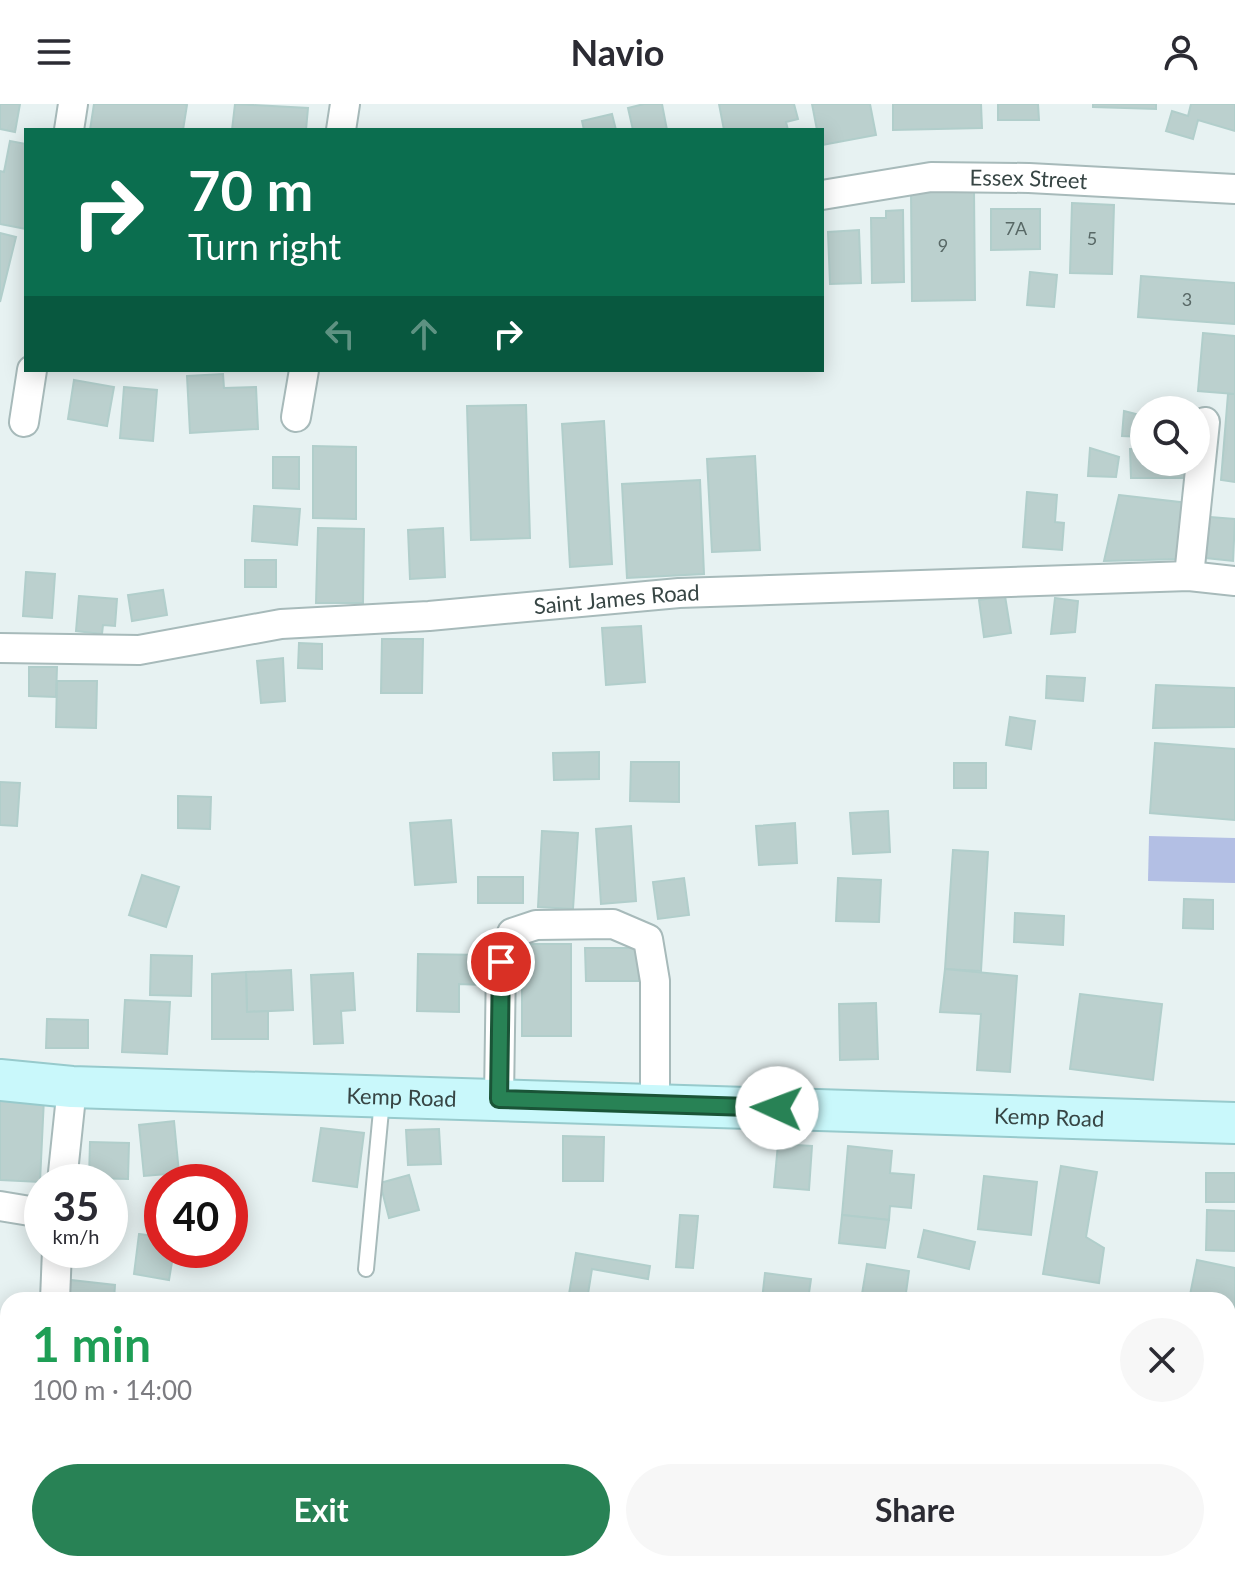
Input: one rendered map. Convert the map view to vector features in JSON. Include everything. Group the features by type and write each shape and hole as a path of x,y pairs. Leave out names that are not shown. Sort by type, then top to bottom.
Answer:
{"street":[{"path":"69,128 73,104"},
{"path":"341,128 345,104"},
{"name":"Essex Street","path":"824,195 931,177 1098,180 1235,189"},
{"path":"24,422 32,372"},
{"path":"296,417 304,372"},
{"path":"1189,576 1199,476"},
{"name":"Saint James Road","path":"0,648 139,650 281,624 429,616 679,593 1189,576 1235,581"},
{"path":"499,1099 501,962 512,933 536,925 613,924 648,939 655,981 655,1104"},
{"name":"Kemp Road","path":"0,1080 72,1087 1235,1123"},
{"path":"64,1164 72,1087"},
{"path":"0,1206 24,1210"},
{"path":"55,1292 56,1268"}],"lane":[{"path":"366,1269 383,1096"}],"shaded area":[{"path":"1149,836 1235,838 1235,883 1148,881"}],"building":[{"path":"0,104 20,104 15,132 0,129"},
{"path":"94,104 187,105 183,128 90,128"},
{"path":"235,104 308,108 306,128 232,128"},
{"path":"662,104 667,128 633,128 628,108"},
{"path":"719,104 794,104 798,119 786,122 788,128 724,128"},
{"path":"812,104 870,104 876,135 824,145 824,128 817,128"},
{"path":"893,104 981,104 982,128 893,130"},
{"path":"998,104 1038,104 1039,120 998,120"},
{"path":"1093,104 1156,104 1156,109 1093,107"},
{"path":"1191,104 1235,104 1235,131 1198,120 1193,139 1166,131 1172,111 1188,116"},
{"path":"612,114 616,128 584,128 582,121"},
{"path":"10,141 24,144 24,229 0,224 0,171 4,172"},
{"path":"974,190 975,300 912,301 911,191"},
{"path":"1072,203 1114,205 1112,274 1070,273"},
{"path":"991,209 1040,209 1040,249 991,250"},
{"path":"903,210 904,282 872,283 871,218 886,218 886,211"},
{"path":"859,230 861,283 830,284 828,232"},
{"path":"0,233 16,237 0,302"},
{"path":"1030,272 1057,275 1054,307 1027,305"},
{"path":"1141,276 1235,283 1235,324 1138,317"},
{"path":"1203,333 1235,336 1235,394 1198,391"},
{"path":"223,374 224,388 256,387 258,429 190,433 187,376"},
{"path":"74,380 114,387 107,426 68,419"},
{"path":"124,387 157,390 153,441 120,438"},
{"path":"1228,394 1235,394 1235,482 1221,480"},
{"path":"526,405 530,538 471,540 467,406"},
{"path":"1124,411 1130,412 1130,436 1122,436"},
{"path":"604,421 612,564 570,567 562,424"},
{"path":"313,446 356,447 356,519 313,518"},
{"path":"1090,448 1119,457 1116,477 1088,476"},
{"path":"755,456 760,550 712,552 707,459"},
{"path":"273,457 299,457 299,489 273,488"},
{"path":"1131,476 1194,478 1131,478"},
{"path":"700,480 704,574 627,578 622,484"},
{"path":"1027,492 1057,495 1055,522 1064,523 1062,550 1023,547"},
{"path":"1119,495 1188,503 1181,559 1104,561"},
{"path":"254,506 300,509 297,545 252,541"},
{"path":"1210,517 1235,519 1233,561 1206,558"},
{"path":"318,528 364,529 363,603 316,603"},
{"path":"443,528 445,577 410,579 408,530"},
{"path":"245,560 276,560 276,587 245,587"},
{"path":"26,572 55,574 52,618 23,616"},
{"path":"163,590 167,615 132,621 128,595"},
{"path":"79,596 117,599 115,626 103,625 102,634 76,631"},
{"path":"1005,596 1011,633 984,637 979,600"},
{"path":"1055,598 1078,601 1075,632 1051,634"},
{"path":"641,626 645,682 606,685 602,628"},
{"path":"382,639 423,639 422,693 381,693"},
{"path":"299,643 322,644 322,669 298,668"},
{"path":"283,658 285,701 261,703 257,661"},
{"path":"29,667 57,667 56,697 29,696"},
{"path":"1047,676 1085,678 1083,701 1046,698"},
{"path":"57,681 97,681 96,728 56,727"},
{"path":"1156,685 1235,688 1235,727 1153,728"},
{"path":"1010,717 1035,721 1031,749 1006,745"},
{"path":"1155,743 1235,749 1235,820 1150,813"},
{"path":"599,752 599,779 554,780 553,753"},
{"path":"631,762 679,762 679,802 630,801"},
{"path":"954,763 986,763 986,788 954,788"},
{"path":"0,782 20,783 17,826 0,825"},
{"path":"178,796 211,797 210,829 178,828"},
{"path":"888,811 890,852 853,854 850,813"},
{"path":"451,820 456,882 415,885 410,823"},
{"path":"795,823 797,863 759,865 756,826"},
{"path":"631,826 636,901 601,904 596,829"},
{"path":"542,831 578,833 573,909 538,907"},
{"path":"953,850 988,852 981,971 945,969"},
{"path":"142,875 179,887 166,927 129,915"},
{"path":"478,877 523,877 523,903 478,903"},
{"path":"684,878 689,915 658,919 653,882"},
{"path":"838,878 881,880 879,922 836,921"},
{"path":"1184,899 1213,900 1213,929 1183,928"},
{"path":"1015,913 1064,916 1063,945 1014,942"},
{"path":"522,944 571,944 571,1036 522,1036"},
{"path":"585,948 638,948 639,981 586,981"},
{"path":"418,954 484,955 483,985 459,984 459,1012 417,1011"},
{"path":"151,955 192,956 191,996 150,995"},
{"path":"945,969 1017,976 1010,1072 977,1070 981,1014 940,1012"},
{"path":"291,970 293,1010 247,1012 246,972"},
{"path":"246,972 247,1012 268,1011 268,1039 212,1039 212,974"},
{"path":"353,973 355,1010 341,1011 343,1043 314,1044 311,975"},
{"path":"1080,994 1162,1004 1153,1080 1070,1069"},
{"path":"125,1000 170,1002 167,1054 122,1052"},
{"path":"876,1003 878,1059 840,1060 839,1004"},
{"path":"47,1019 88,1020 88,1048 46,1048"},
{"path":"0,1096 44,1098 41,1164 24,1164 24,1181 0,1180"},
{"path":"174,1121 178,1164 144,1164 144,1176 139,1125"},
{"path":"321,1128 364,1133 357,1187 313,1181"},
{"path":"439,1129 441,1164 408,1165 406,1130"},
{"path":"563,1136 604,1137 603,1181 563,1181"},
{"path":"90,1142 129,1143 128,1179 128,1164 89,1164"},
{"path":"778,1144 812,1146 809,1190 774,1187"},
{"path":"848,1146 892,1151 890,1173 914,1175 911,1208 890,1206 889,1220 842,1215"},
{"path":"1061,1166 1097,1172 1086,1237 1104,1248 1099,1283 1043,1274"},
{"path":"1206,1173 1235,1173 1235,1202 1206,1202"},
{"path":"409,1175 419,1210 389,1218 380,1183"},
{"path":"984,1176 1037,1182 1031,1235 978,1229"},
{"path":"1207,1210 1235,1211 1235,1251 1206,1250"},
{"path":"680,1215 698,1216 693,1268 676,1267"},
{"path":"842,1215 889,1220 885,1248 839,1243"},
{"path":"924,1230 975,1242 969,1269 918,1257"},
{"path":"139,1234 144,1235 144,1268 171,1268 169,1280 134,1274"},
{"path":"576,1253 650,1266 648,1279 592,1269 588,1292 569,1292"},
{"path":"1197,1260 1235,1268 1235,1292 1191,1292"},
{"path":"867,1264 909,1271 906,1292 862,1292"},
{"path":"765,1273 811,1279 809,1292 763,1292"},
{"path":"71,1280 115,1285 115,1292 70,1292"}],"route":[{"path":"501,962 499,1099 777,1108"}]}
